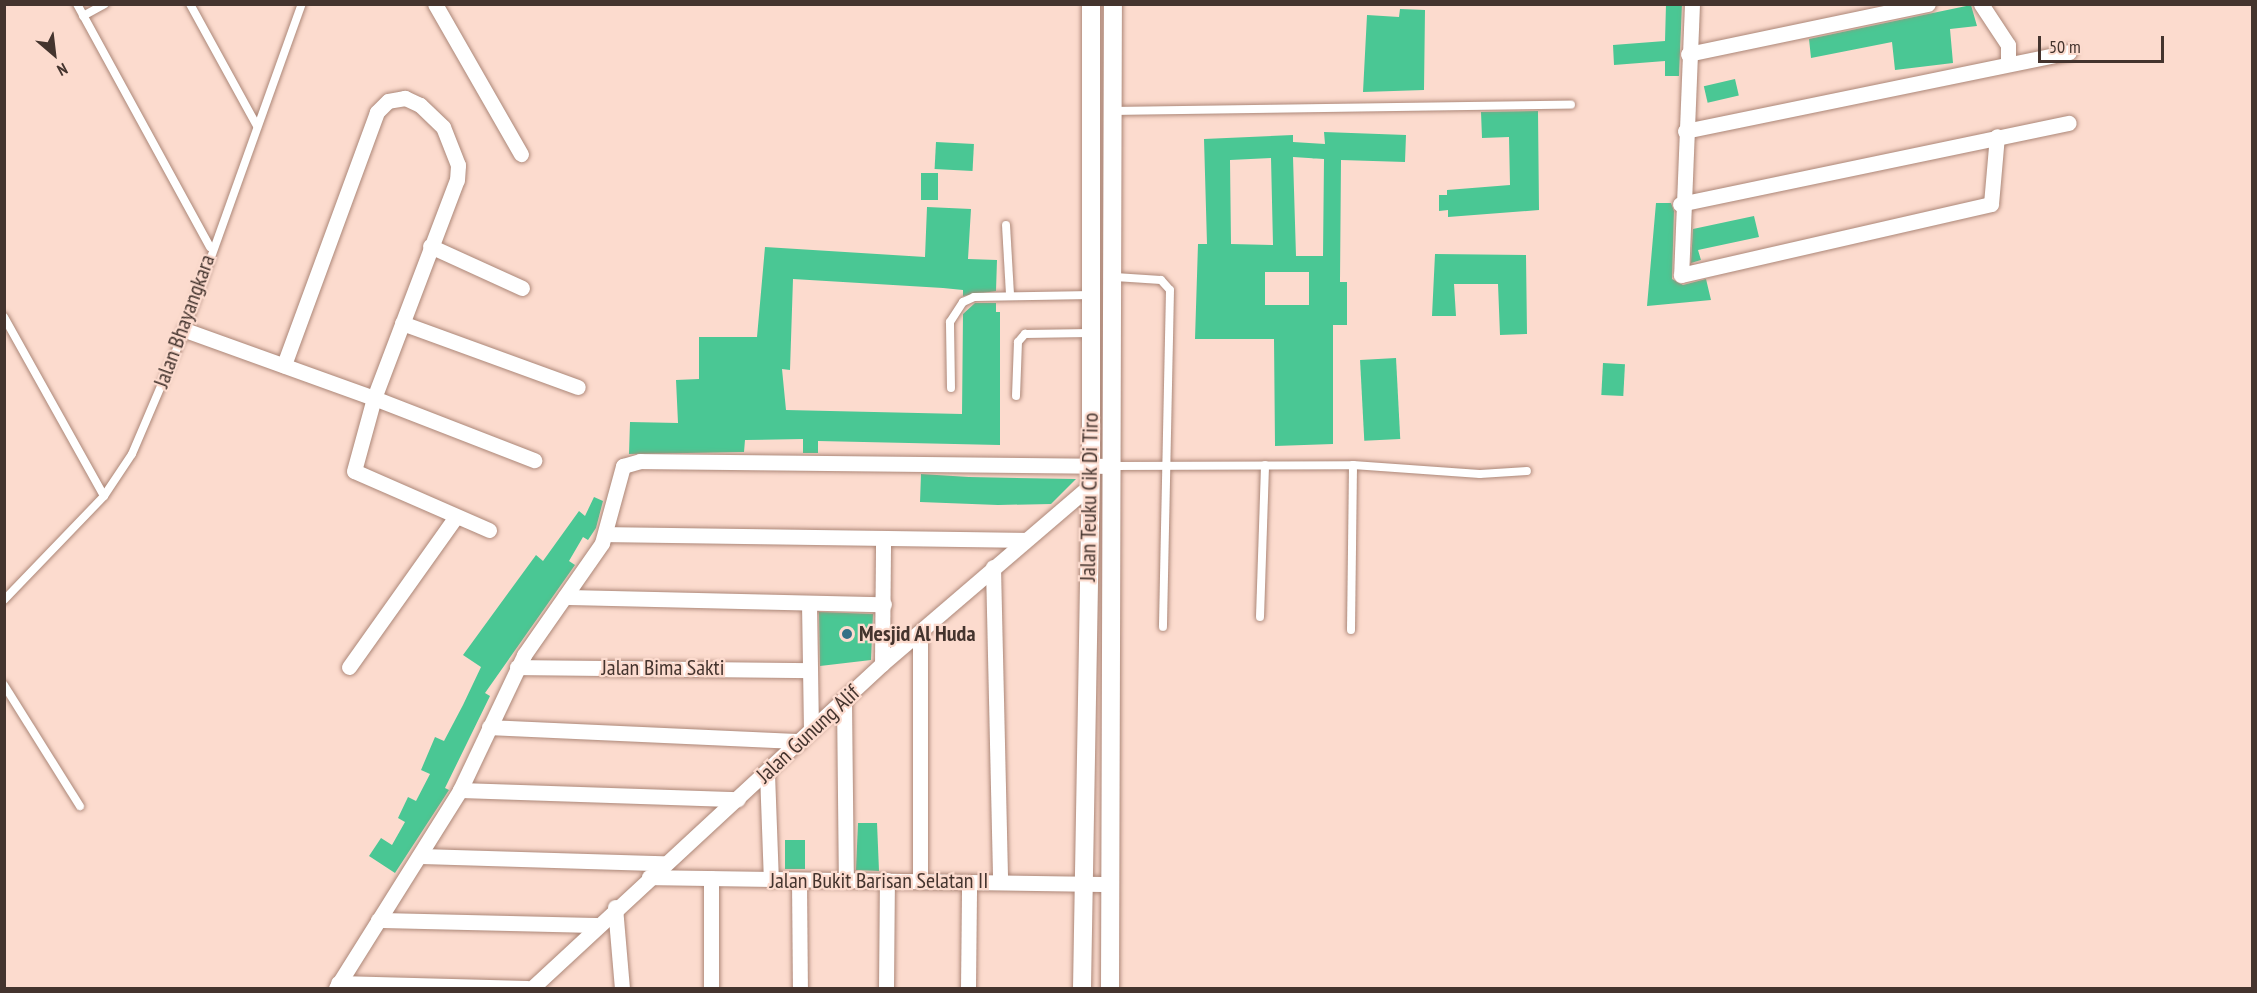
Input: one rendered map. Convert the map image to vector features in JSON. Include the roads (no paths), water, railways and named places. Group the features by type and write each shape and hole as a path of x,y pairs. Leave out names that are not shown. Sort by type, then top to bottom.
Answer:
{"street":[{"path":"435,4 521,154"},
{"path":"1692,4 1680,204 1678,272 1683,275 1991,204 1997,136"},
{"path":"1688,54 1928,4"},
{"path":"1981,4 2008,45 2008,63"},
{"path":"1090,10 1113,9"},
{"name":"Jalan Teuku Cik Di Tiro","path":"1110,988 1111,466 1115,277 1113,9"},
{"name":"Jalan Teuku Cik Di Tiro","path":"1082,988 1080,883 1091,466 1090,10"},
{"path":"1686,131 2069,52"},
{"path":"284,365 352,172 377,112 388,102 405,98 420,105 443,127 458,165 454,194 430,246 374,398 354,471 454,518 489,530"},
{"path":"1680,204 1997,136 2069,123"},
{"path":"430,246 522,288"},
{"path":"402,323 578,387"},
{"path":"185,330 374,398 534,460"},
{"path":"337,986 460,790 517,667 606,534 623,466 640,461 1111,466"},
{"name":"Jalan Gunung Alif","path":"532,988 663,863 767,774 811,728 882,664 1090,486"},
{"path":"349,666 454,518"},
{"path":"606,534 883,540 1025,540"},
{"path":"882,664 883,540"},
{"path":"993,567 999,882"},
{"path":"565,597 884,604"},
{"path":"809,603 811,728"},
{"path":"920,633 920,881"},
{"name":"Jalan Bima Sakti","path":"517,667 809,670"},
{"path":"844,699 846,879"},
{"path":"489,727 800,741"},
{"path":"767,774 771,880"},
{"path":"460,790 738,799"},
{"path":"420,856 663,863"},
{"name":"Jalan Bukit Barisan Selatan II","path":"649,877 846,879 969,884 999,882 1110,884"},
{"path":"711,878 711,988"},
{"path":"799,880 800,988"},
{"path":"886,988 887,880"},
{"path":"968,988 969,884"},
{"path":"615,908 622,988"},
{"path":"378,920 598,925"},
{"path":"337,986 526,988"}],"lane":[{"path":"77,4 210,247"},
{"path":"83,16 105,4"},
{"path":"190,4 257,126"},
{"name":"Jalan Bhayangkara","path":"4,600 104,496 132,454 185,330 210,247 302,4"},
{"path":"1115,111 1571,105"},
{"path":"1006,225 1010,295"},
{"path":"1115,277 1161,280 1170,290 1163,627"},
{"path":"951,388 955,310 974,297 1092,295"},
{"path":"4,317 104,496"},
{"path":"1016,396 1018,342 1025,334 1092,333"},
{"path":"1260,617 1265,465"},
{"path":"1111,466 1353,465 1480,474 1527,471"},
{"path":"1351,630 1353,465"},
{"path":"4,685 80,806"}],"place":[{"name":"Mesjid Al Huda","path":"847,634"}]}
